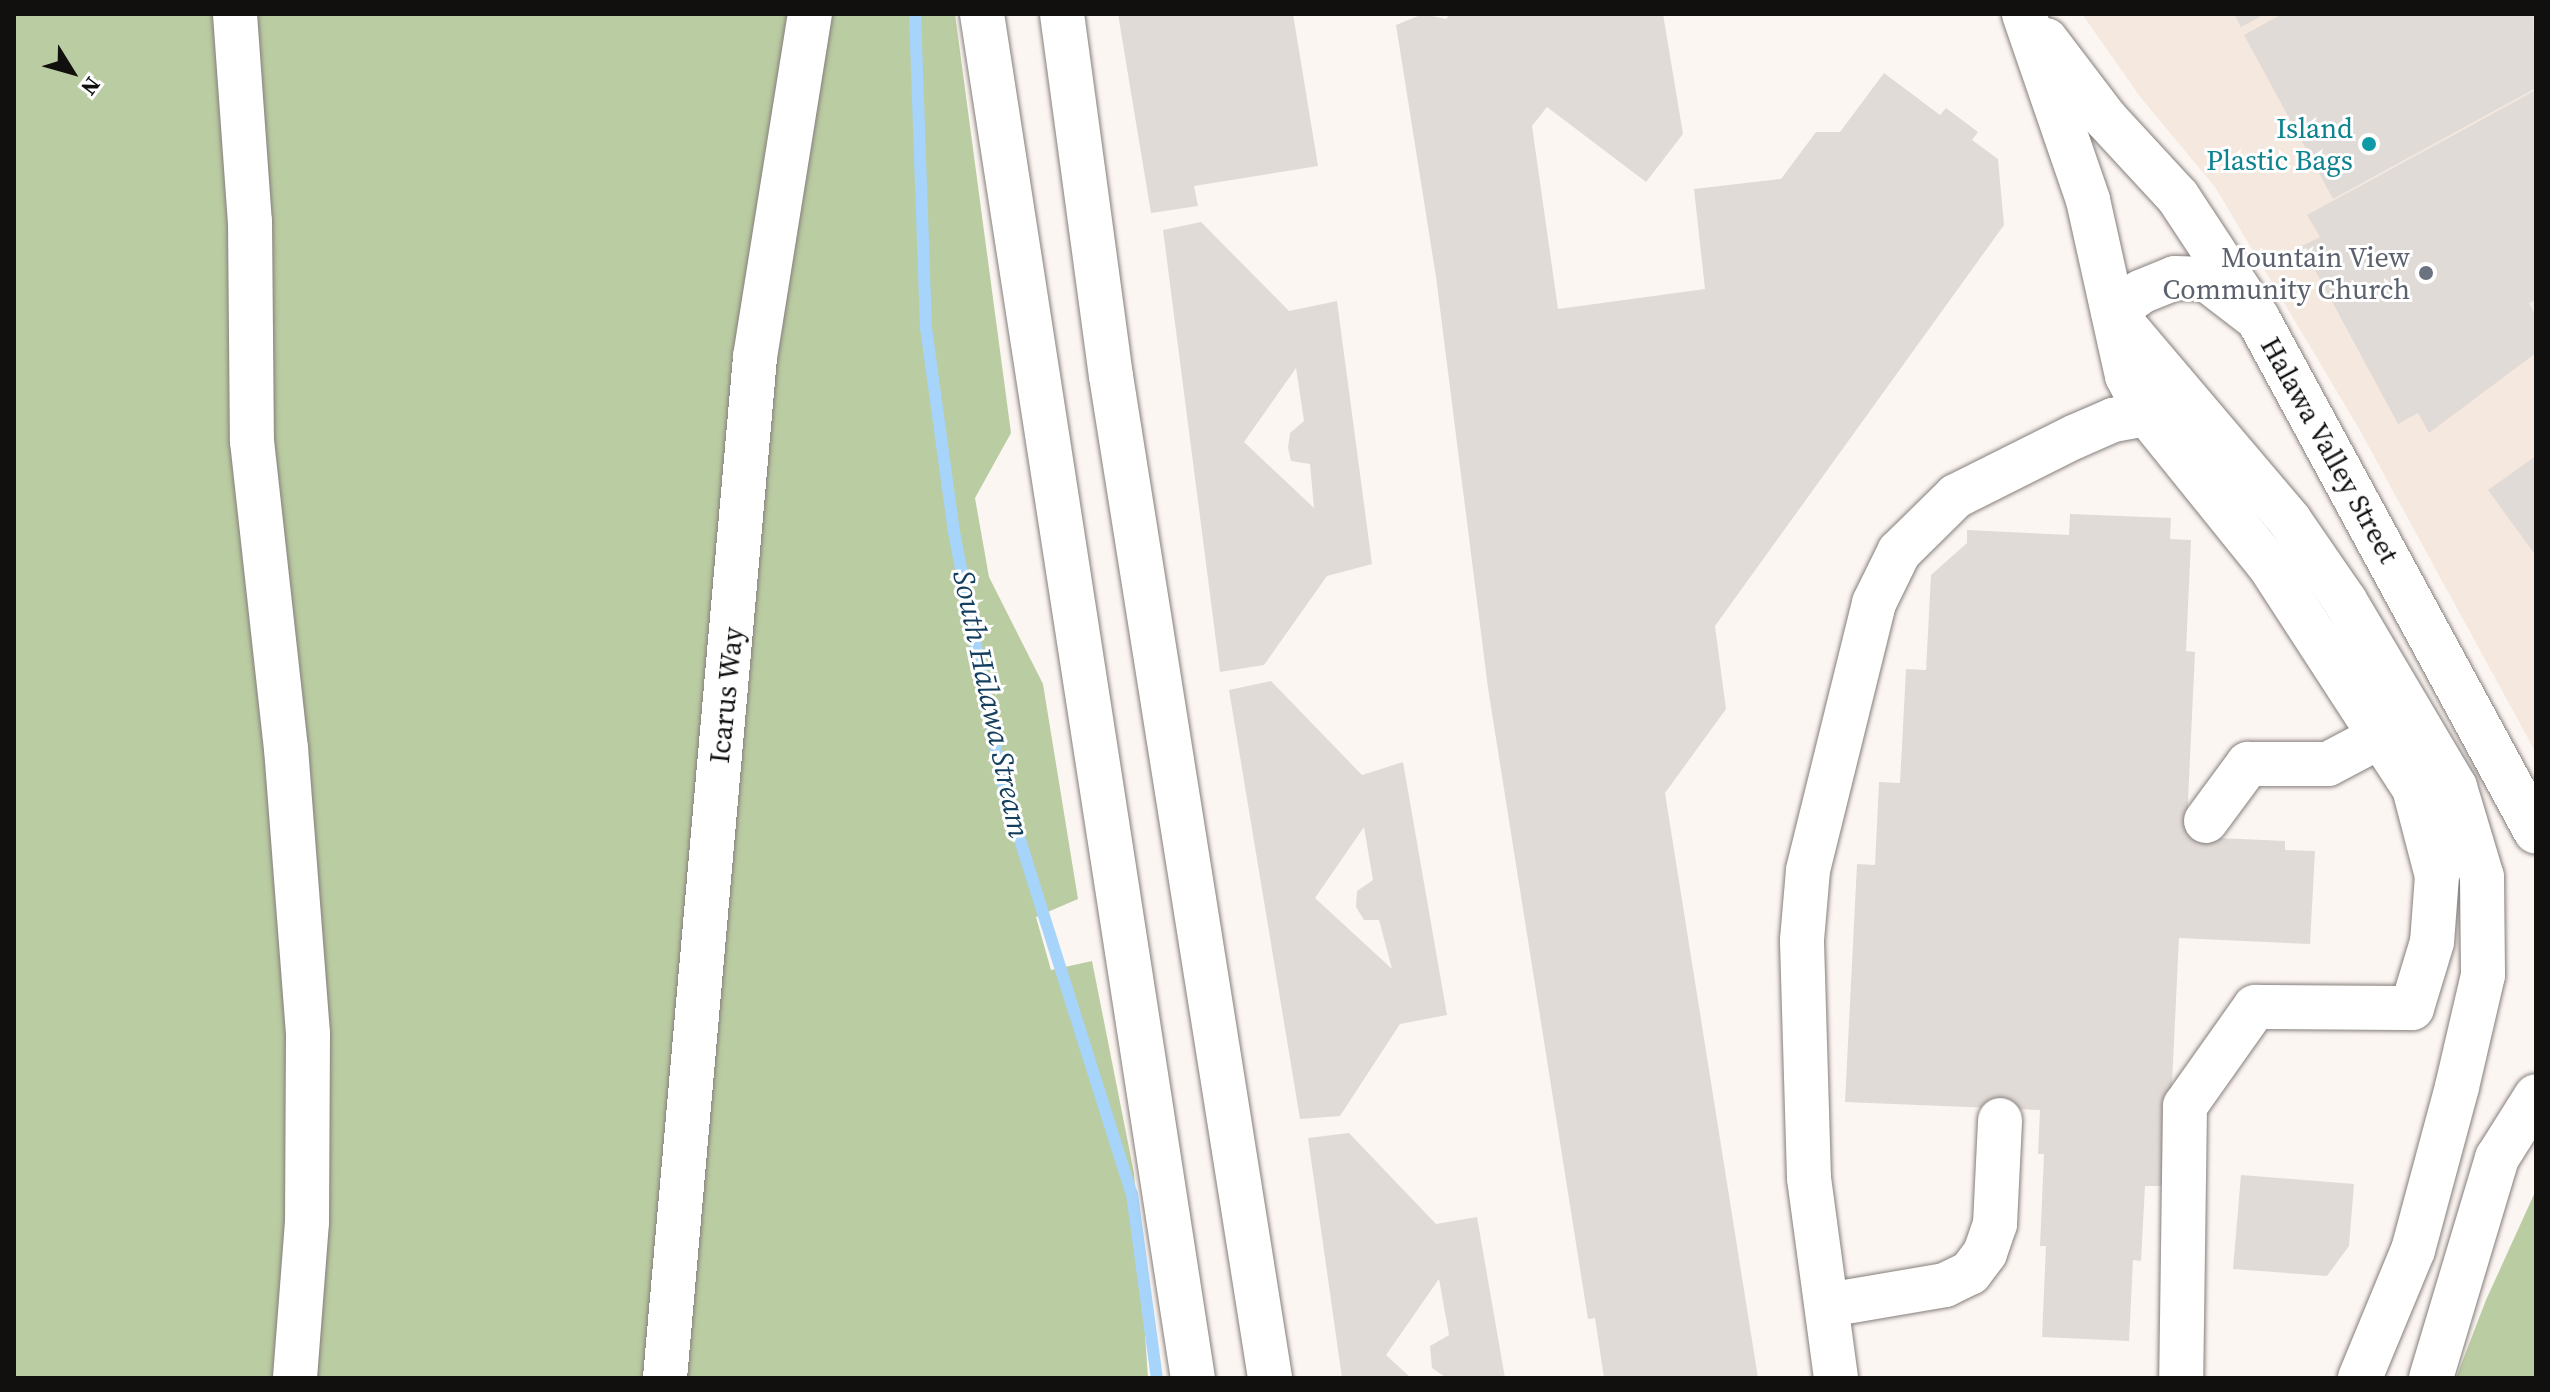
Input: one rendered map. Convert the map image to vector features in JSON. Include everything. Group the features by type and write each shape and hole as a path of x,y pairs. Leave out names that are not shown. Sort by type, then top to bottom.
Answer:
{"street":[{"path":"235,14 250,221 252,441 286,748 308,1034 307,1222 295,1378"},
{"name":"Icarus Way","path":"665,1378 755,357 810,14"},
{"path":"982,14 1193,1378"},
{"path":"1062,14 1111,376 1270,1378"},
{"path":"2024,14 2088,200 2127,376 2147,414 2269,565 2414,788 2437,876 2432,942 2412,1008 2255,1007 2185,1106 2181,1378"},
{"name":"Halawa Valley Street","path":"2030,14 2106,119 2178,197 2258,319 2536,832"},
{"path":"2113,312 2141,292 2175,278 2206,279 2258,319"},
{"path":"2113,312 2290,521 2345,601 2455,787 2482,877 2483,975 2457,1087 2413,1250 2360,1378"},
{"path":"1836,1378 1809,1178 1802,940 1808,870 1874,603 1899,552 1956,496 2074,437 2147,414"},
{"path":"2206,821 2248,764 2328,764 2381,736"},
{"path":"2431,1378 2497,1158 2536,1096"},
{"path":"1828,1305 1945,1285 1970,1273 1985,1253 1995,1224 2000,1120"}],"shaded area":[{"path":"2082,14 2536,14 2536,753 2358,427 2215,187 2141,98"}],"green space":[{"path":"14,14 955,14 1011,433 975,498 989,577 1043,684 1078,899 1036,917 1051,970 1092,961 1134,1173 1148,1378 14,1378"},
{"path":"2536,1190 2536,1378 2456,1378 2486,1300"}],"building":[{"path":"1118,14 1293,14 1318,166 1194,186 1198,206 1151,213"},
{"path":"1423,14 1446,19 1450,14 1663,14 1683,134 1646,182 1547,107 1532,126 1558,309 1705,289 1694,189 1781,179 1816,132 1840,132 1884,73 1940,115 1946,108 1978,132 1972,140 1998,159 2004,225 1715,626 1726,709 1665,793 1758,1378 1604,1378 1595,1318 1588,1319 1488,688 1436,277 1396,25"},
{"path":"2234,14 2265,14 2241,27"},
{"name":"Island Plastic Bags","path":"2282,14 2533,14 2536,88 2333,199 2244,35"},
{"name":"Mountain View Community Church","path":"2536,90 2536,300 2529,303 2536,316 2536,353 2429,433 2418,413 2398,424 2302,246 2320,237 2307,215"},
{"path":"1201,222 1289,311 1337,301 1372,564 1327,576 1264,665 1220,672 1163,230","holes":["1296,368 1304,421 1290,433 1288,448 1291,461 1310,464 1314,508 1244,442"]},
{"path":"2536,456 2536,556 2488,490"},
{"path":"2070,514 2171,518 2170,539 2191,540 2186,651 2195,652 2187,822 2219,838 2285,841 2285,850 2315,851 2310,944 2179,938 2167,1186 2145,1186 2141,1261 2133,1260 2129,1341 2042,1337 2046,1246 2040,1246 2044,1154 2038,1154 2040,1110 1845,1102 1857,864 1875,865 1879,782 1900,783 1906,669 1926,670 1931,575 1967,543 1967,530 2069,535"},
{"path":"1271,681 1362,775 1403,762 1447,1015 1400,1024 1340,1116 1300,1119 1229,690","holes":["1364,827 1373,880 1357,891 1356,907 1364,920 1379,920 1392,969 1315,898"]},
{"path":"1349,1133 1436,1224 1477,1217 1505,1378 1445,1377 1432,1368 1430,1346 1449,1335 1439,1279 1386,1355 1411,1378 1342,1378 1308,1138"},
{"path":"2241,1175 2354,1184 2349,1246 2327,1276 2233,1269"}],"waterway":[{"name":"South Hālawa Stream","path":"915,14 926,328 954,532 1003,786 1132,1194 1157,1378"}],"place":[{"name":"Island Plastic Bags","path":"2369,144"},
{"name":"Mountain View Community Church","path":"2426,273"}]}
